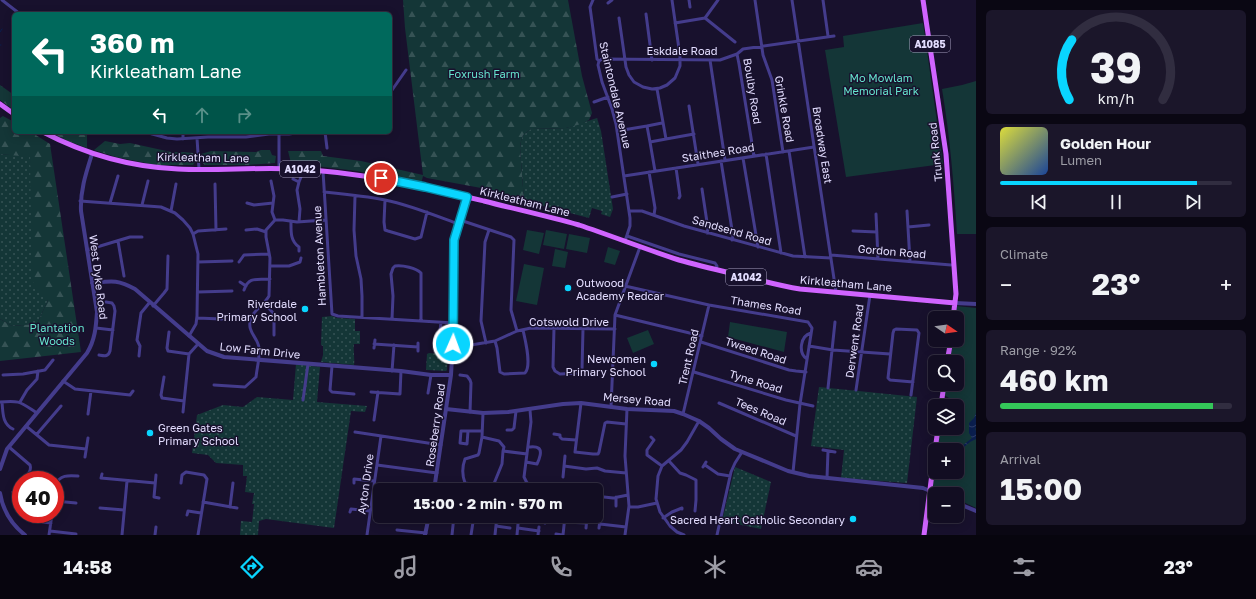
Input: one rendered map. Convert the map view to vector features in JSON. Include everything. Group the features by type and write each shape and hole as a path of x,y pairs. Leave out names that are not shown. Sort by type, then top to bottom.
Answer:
{"main road":[{"name":"Trunk Road","path":"923,0 946,154 954,256 955,303"},
{"path":"1,107 12,113"},
{"name":"Kirkleatham Lane","path":"47,134 92,154 145,166 177,169 279,168 323,171 381,178 425,187 559,220 626,239 640,247 679,260 791,288 955,303"},
{"name":"A1085","path":"954,311 955,303"},
{"path":"930,487 937,435"},
{"path":"924,535 928,505"}],"street":[{"path":"2,0 17,12"},
{"path":"585,4 590,5 593,0"},
{"path":"608,3 612,0 616,3"},
{"path":"619,18 627,71 634,82 647,89 657,89 667,85 675,78 679,70 680,60 672,0"},
{"path":"675,23 705,18 718,0"},
{"name":"Grinkle Road","path":"754,0 764,56 772,80 783,152"},
{"name":"Broadway East","path":"792,0 836,292"},
{"path":"822,0 828,36"},
{"path":"690,7 689,1 694,1"},
{"name":"Staintondale Avenue","path":"590,5 597,59 599,61 598,65 602,82 612,109 617,131 630,211 630,222 626,239"},
{"path":"646,14 652,60"},
{"path":"705,18 735,42"},
{"name":"Eskdale Road","path":"599,61 602,59 723,59 737,54 743,49 834,36"},
{"name":"Boulby Road","path":"737,54 754,156"},
{"path":"710,60 725,160"},
{"path":"392,90 406,70"},
{"path":"657,89 662,123 666,138"},
{"path":"594,102 608,97"},
{"path":"689,106 698,164"},
{"path":"617,131 662,123"},
{"path":"647,126 656,171"},
{"path":"152,134 167,138 183,139 213,137 234,138 259,134 286,134"},
{"path":"183,134 183,139"},
{"path":"233,134 234,138"},
{"path":"325,134 327,148"},
{"path":"650,142 694,134"},
{"path":"278,135 279,168"},
{"path":"197,138 199,169"},
{"name":"Staithes Road","path":"624,176 814,147"},
{"path":"789,151 805,257"},
{"name":"West Dyke Road","path":"0,469 9,447 63,380 87,353 94,339 96,312 80,211 80,201 84,178 92,154"},
{"path":"766,154 781,253"},
{"path":"743,158 758,247"},
{"path":"721,161 733,236 732,240"},
{"path":"676,168 679,198"},
{"name":"Hambleton Avenue","path":"323,171 332,314 338,316 454,323"},
{"path":"649,172 655,208 654,215"},
{"path":"299,222 300,202 297,190 301,177"},
{"path":"110,203 119,179"},
{"path":"293,179 299,182"},
{"path":"271,181 274,196 272,212 275,220"},
{"path":"142,205 149,182"},
{"path":"215,184 216,230"},
{"path":"171,211 177,186"},
{"path":"702,189 708,230 707,233"},
{"path":"324,192 385,200 511,237 514,240 511,310 517,331"},
{"path":"612,197 627,194"},
{"path":"355,196 354,230 356,256 361,279 362,317"},
{"name":"Roseberry Road","path":"436,483 451,375 454,323 454,240 467,197"},
{"path":"385,200 385,230 415,239 421,237 427,212"},
{"path":"80,201 161,207 171,211 183,220 190,228 198,254 198,292 197,318 193,330 188,336"},
{"path":"247,203 254,205 273,203"},
{"name":"Sandsend Road","path":"630,211 642,211 707,233 793,256 831,256"},
{"path":"907,211 910,261"},
{"path":"876,214 878,259"},
{"path":"214,385 246,387 256,377 259,349 258,344 251,332 250,325 255,311 269,296 270,254 266,232 269,226 275,220 299,222 325,220"},
{"path":"291,221 292,239 293,242 299,247 299,251"},
{"path":"908,227 929,225"},
{"path":"246,230 257,229 266,232"},
{"path":"193,234 198,231 226,230"},
{"path":"486,343 482,321 484,242 489,230"},
{"path":"853,231 877,232"},
{"path":"87,250 130,238 142,237"},
{"name":"Kirkleatham Lane","path":"626,239 715,263 716,269"},
{"path":"118,241 124,276"},
{"path":"611,407 615,315 640,247"},
{"path":"241,251 244,255"},
{"path":"244,255 270,254"},
{"path":"239,262 244,255"},
{"path":"153,306 167,289 168,256"},
{"name":"Gordon Road","path":"831,256 951,265"},
{"path":"270,266 289,266 301,263 301,258"},
{"path":"198,262 229,262"},
{"path":"392,319 391,272 395,266 401,266 418,270 421,273 421,321"},
{"path":"244,290 249,281 270,279"},
{"name":"Low Farm Drive","path":"92,283 111,281 123,282 135,289 207,351 217,355 431,375 451,375"},
{"path":"240,282 246,286"},
{"path":"625,286 709,305"},
{"path":"198,292 230,290"},
{"name":"Derwent Road","path":"856,390 870,295"},
{"path":"100,355 107,356 109,354 113,330 115,311 114,306 112,303 106,302"},
{"path":"139,356 140,346 137,340 141,313 150,302"},
{"path":"264,302 274,314 274,335"},
{"name":"Kirkleatham Lane","path":"955,303 976,304"},
{"name":"Thames Road","path":"709,305 806,321 812,328 811,333"},
{"name":"Trent Road","path":"684,414 709,305"},
{"path":"615,315 702,336"},
{"path":"197,318 222,319"},
{"path":"828,388 835,322"},
{"path":"439,337 441,323"},
{"path":"96,328 113,330"},
{"name":"Cotswold Drive","path":"453,344 471,345 486,343 495,341 517,331 531,328 615,329"},
{"path":"554,328 553,367 555,371 560,374 579,374 581,372 583,329"},
{"path":"495,341 500,372 504,374 525,373 528,368 523,330"},
{"path":"911,395 913,382 919,336 918,331 894,330 887,374 888,378 890,380 913,382"},
{"path":"169,332 168,351 189,354"},
{"path":"793,472 800,404 811,333"},
{"path":"807,359 804,357 801,350 802,339 811,333"},
{"path":"375,340 374,346 394,345 418,349 418,343"},
{"name":"Tweed Road","path":"701,342 789,370 806,372"},
{"path":"183,412 189,354 198,344"},
{"path":"392,371 394,345"},
{"path":"809,346 832,350 890,354"},
{"path":"3,375 23,374 47,369 53,360"},
{"path":"303,400 308,364"},
{"path":"332,366 330,390 332,392 354,394"},
{"path":"20,402 27,390 34,383 38,375 38,371"},
{"path":"371,392 400,394 401,371"},
{"name":"Tyne Road","path":"694,372 786,400 813,406"},
{"path":"468,378 471,374"},
{"path":"428,393 431,375"},
{"path":"460,375 468,378 471,383 470,412"},
{"path":"164,377 161,394 162,398 184,401"},
{"path":"63,380 75,389 130,395 133,391"},
{"path":"88,414 91,390"},
{"path":"374,420 378,392"},
{"path":"13,429 9,427 3,416 1,402 20,402 37,413"},
{"path":"581,403 575,452 598,454 605,423 626,424"},
{"name":"Mersey Road","path":"446,409 483,413 530,410 563,404 581,403 628,409 666,410 684,414 699,421 730,446 793,472 809,476 928,489"},
{"name":"Tees Road","path":"718,403 796,436"},
{"path":"36,434 61,406"},
{"path":"625,535 628,508 626,424 628,409"},
{"path":"527,483 524,477 531,422 530,410"},
{"path":"507,430 512,430 514,428 516,411"},
{"path":"465,483 462,474 464,462 465,459 478,455 482,437 483,413"},
{"path":"374,415 380,416"},
{"path":"682,535 670,526 663,518 657,503 658,476 662,466 681,450 687,442 699,421"},
{"path":"26,426 49,445 86,449"},
{"path":"7,431 9,427"},
{"path":"468,431 467,444 460,443 461,432 468,431 482,431"},
{"path":"355,432 441,445"},
{"path":"554,434 560,435 562,439 576,440"},
{"name":"Ayton Drive","path":"366,535 381,436"},
{"path":"482,437 499,441 504,447 502,464 494,483"},
{"path":"651,437 654,440 647,450 647,455 662,466"},
{"path":"85,457 88,438"},
{"path":"9,447 30,465 30,471"},
{"path":"526,462 537,464 540,460 541,452 538,448 528,447"},
{"path":"823,450 835,452"},
{"path":"503,451 527,454"},
{"path":"827,478 828,451"},
{"path":"717,535 730,476 735,463 742,452"},
{"path":"563,477 565,456"},
{"path":"668,461 680,473 696,480 695,511"},
{"path":"377,465 437,473"},
{"path":"705,465 718,474 730,476"},
{"path":"564,466 586,469 597,468 605,471 626,473"},
{"path":"181,483 182,475 186,472 204,475 207,479 198,535"},
{"path":"102,474 101,478 155,482"},
{"path":"156,475 154,497 159,498"},
{"path":"64,477 78,476"},
{"path":"354,482 354,479 374,481"},
{"path":"122,535 127,481"},
{"path":"230,507 233,482"},
{"path":"0,493 2,505 10,519 25,535"},
{"path":"604,497 628,495"},
{"path":"616,497 616,506"},
{"path":"64,502 76,503"},
{"path":"203,502 237,508"},
{"path":"628,508 657,503"},
{"path":"696,506 701,507"},
{"path":"964,506 976,511"},
{"path":"100,508 124,510"},
{"path":"350,512 351,509 370,511"},
{"path":"663,518 676,510 682,509"},
{"path":"187,515 188,511 201,513"},
{"path":"51,523 50,533 76,534"},
{"path":"397,530 425,534 427,523"},
{"path":"452,535 453,523"},
{"path":"471,535 473,523"},
{"path":"495,535 496,523"},
{"path":"556,534 562,535 564,523"},
{"path":"586,528 587,523"},
{"path":"600,524 626,527"},
{"path":"496,526 510,528"},
{"path":"517,535 518,526 539,529 538,535"},
{"path":"155,535 156,527"}],"green space":[{"name":"Foxrush Farm","path":"403,0 568,0 582,76 592,113 589,120 581,124 566,128 531,129 523,135 520,148 524,201 522,204 515,203 492,190 423,176 421,184 357,171 291,163 288,151 321,151 323,156 361,161 423,175"},
{"name":"Mo Mowlam Memorial Park","path":"923,23 943,164 846,177 825,50 844,47 843,36"},
{"path":"976,81 976,234 957,234 955,197 942,89"},
{"path":"0,85 12,94 12,109 0,100"},
{"name":"Plantation Woods","path":"3,116 12,121 12,134 34,134 50,144 81,352 0,361 0,319 12,326 37,324 48,300 32,281 30,157 0,154 0,118"},
{"path":"597,118 601,131 613,209 610,217 601,214 602,211 592,208 589,218 524,201 520,148 523,135 531,129 566,128"},
{"path":"54,134 87,134 87,148"},
{"path":"105,141 120,144 130,143 171,152 193,153 196,156 195,162 193,165 156,165 116,157 94,150"},
{"path":"261,150 270,150 272,155 276,156 275,163 205,165 202,162 201,154 211,151 256,152"},
{"path":"0,154 30,156 48,300 37,324 12,326 0,319"},
{"path":"527,230 544,233 539,254 523,250"},
{"path":"546,230 567,234 564,249 543,245"},
{"path":"569,234 590,238 587,253 566,249"},
{"path":"608,247 620,251 615,265 604,262"},
{"path":"555,249 568,252 565,268 552,266"},
{"path":"524,264 544,268 537,305 516,301"},
{"path":"957,306 976,308 976,508 964,502 964,487 932,487 933,479 964,479 964,443 938,443 939,435 964,435 964,399 950,399 944,395 945,391 964,391 964,355 950,355 951,347 964,347 964,311 956,311"},
{"path":"332,316 337,318 355,319 355,331 360,331 360,344 354,344 354,365 321,362 323,355 323,346 321,345 322,317"},
{"path":"730,322 787,332 784,352 728,337"},
{"path":"648,330 654,344 633,353 627,338"},
{"path":"444,351 448,352 447,370 427,370 427,354 444,354"},
{"path":"296,364 320,367 317,402 367,406 365,412 351,411 334,528 266,519 259,521 258,535 240,535 241,521 252,522 254,504 252,504 254,493 245,492 247,476 243,476 243,465 216,463 208,455 192,453 197,415 223,405 243,407 257,397 293,400"},
{"path":"819,387 917,397 907,483 841,478 844,450 811,446"},
{"path":"735,467 771,482 761,529 722,521"}],"water":[{"path":"976,413 976,439 964,447 964,444 972,438 969,433 969,423 974,418"}],"place":[{"name":"Outwood Academy Redcar","path":"568,288"},
{"name":"Riverdale Primary School","path":"305,309"},
{"name":"Newcomen Primary School","path":"654,364"},
{"name":"Green Gates Primary School","path":"150,433"},
{"name":"Sacred Heart Catholic Secondary","path":"853,519"}],"route":[{"path":"381,178 467,197 454,240 453,344"}]}
